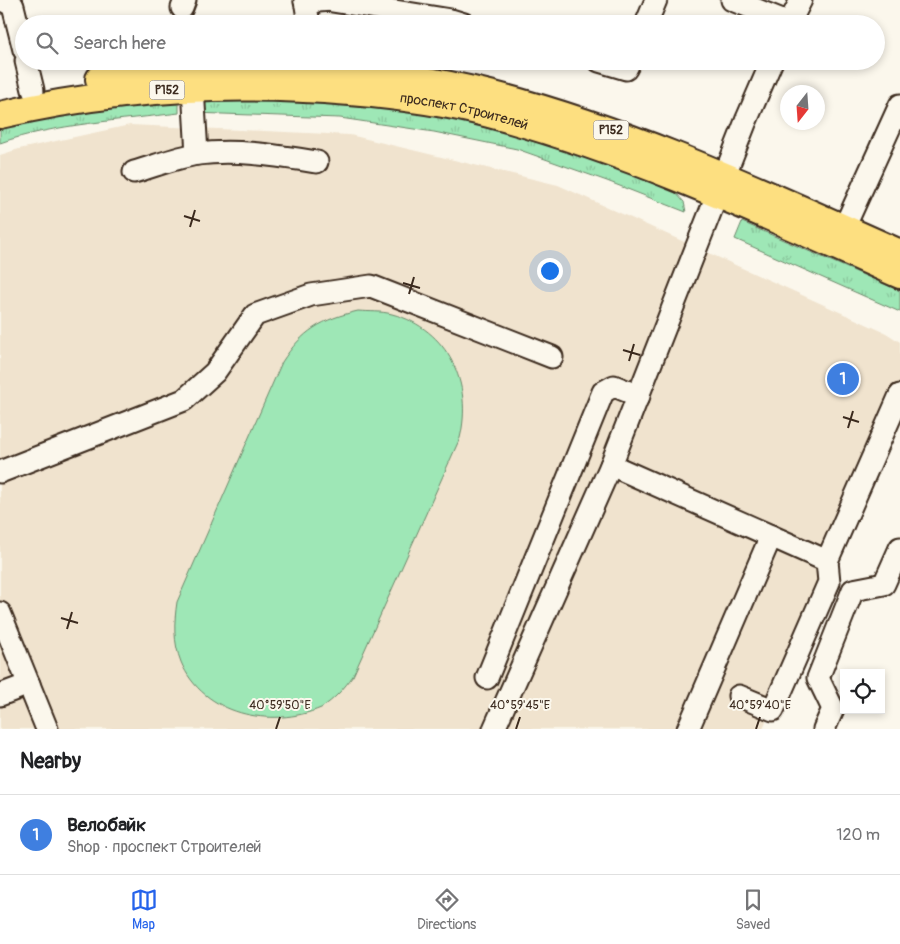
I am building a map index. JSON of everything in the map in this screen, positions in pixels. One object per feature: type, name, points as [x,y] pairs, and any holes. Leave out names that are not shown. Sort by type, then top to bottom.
[{"type":"main road","name":"проспект Строителей","points":[[0,97],[142,73],[182,70]]},
{"type":"main road","name":"проспект Строителей","points":[[353,70],[408,77],[494,95],[619,133],[900,275]]},
{"type":"main road","name":"проспект Строителей","points":[[0,115],[27,109],[141,92],[193,88],[308,89],[407,97],[488,114],[721,184],[844,228],[900,253]]},
{"type":"street","points":[[650,15],[656,0]]},
{"type":"street","points":[[732,0],[769,15]]},
{"type":"street","points":[[793,15],[801,0]]},
{"type":"street","points":[[307,15],[305,1],[332,1],[420,15]]},
{"type":"street","points":[[11,2],[15,17]]},
{"type":"street","points":[[28,70],[33,90]]},
{"type":"street","points":[[494,729],[611,465],[721,184],[768,70]]},
{"type":"street","points":[[193,88],[197,154]]},
{"type":"street","points":[[844,228],[900,105]]},
{"type":"street","points":[[134,172],[197,154],[262,154],[317,162]]},
{"type":"street","points":[[0,472],[184,400],[215,372],[255,315],[311,295],[371,286],[552,357]]},
{"type":"street","points":[[487,678],[603,392],[614,386],[639,396]]},
{"type":"street","points":[[739,696],[773,710],[829,582],[827,561],[900,395]]},
{"type":"street","points":[[611,465],[827,561]]},
{"type":"street","points":[[688,729],[771,536]]},
{"type":"street","points":[[824,729],[833,709],[818,678],[853,590],[884,584],[900,548]]},
{"type":"street","points":[[0,613],[47,729]]},
{"type":"street","points":[[0,695],[29,684]]},
{"type":"shaded area","points":[[130,125],[350,135],[558,185],[886,333],[900,342],[900,419],[763,729],[0,729],[0,155],[19,149]]},
{"type":"green space","points":[[192,97],[291,97],[429,113],[482,124],[613,166],[665,187],[676,193],[684,202],[686,212],[517,149],[434,132],[340,118],[193,113]]},
{"type":"green space","points":[[179,99],[179,113],[65,127],[42,131],[0,143],[0,126],[60,113]]},
{"type":"green space","points":[[742,222],[900,291],[900,312],[735,239]]},
{"type":"green space","points":[[358,311],[388,313],[412,321],[428,332],[442,346],[452,362],[459,379],[463,398],[460,438],[353,676],[346,685],[326,705],[302,714],[261,717],[240,713],[222,705],[205,694],[191,680],[181,662],[175,640],[177,602],[282,362],[305,334],[323,322]]},
{"type":"place","name":"Велобайк","points":[[843,379]]}]
